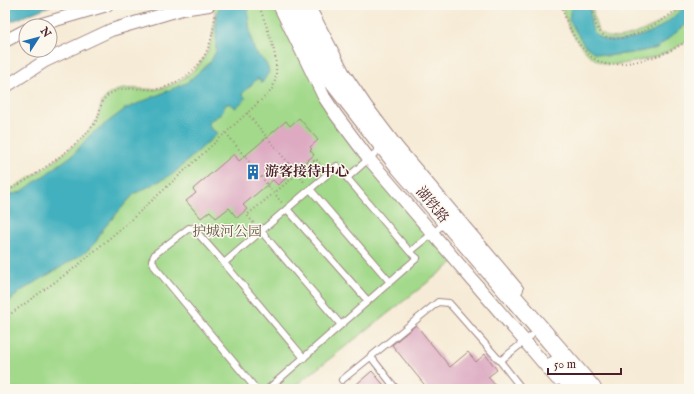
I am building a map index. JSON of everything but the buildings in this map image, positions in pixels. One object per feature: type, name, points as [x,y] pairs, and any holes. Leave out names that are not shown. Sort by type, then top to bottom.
[{"type":"main road","name":"湖铁路","points":[[287,5],[297,31],[331,93],[376,152],[439,227],[527,339],[575,389]]},
{"type":"main road","name":"湖铁路","points":[[295,5],[329,76],[376,152]]},
{"type":"main road","name":"湖铁路","points":[[439,227],[592,389]]},
{"type":"street","points":[[58,19],[107,5]]},
{"type":"street","points":[[279,5],[324,97],[376,152]]},
{"type":"street","points":[[308,5],[343,72],[397,147],[602,389]]},
{"type":"street","points":[[5,87],[45,61],[111,30],[182,9],[212,8]]},
{"type":"street","points":[[5,40],[18,34]]},
{"type":"street","points":[[527,339],[565,389]]},
{"type":"lane","points":[[347,178],[376,152]]},
{"type":"lane","points":[[224,263],[337,166],[416,258],[268,389]]},
{"type":"lane","points":[[310,189],[390,282]]},
{"type":"lane","points":[[286,209],[368,302]]},
{"type":"lane","points":[[410,252],[439,227]]},
{"type":"lane","points":[[256,389],[154,266],[152,260],[155,254],[190,228],[194,230],[224,263],[304,358]]},
{"type":"lane","points":[[261,231],[340,325]]},
{"type":"lane","points":[[342,380],[438,302],[443,301],[449,302],[522,389]]},
{"type":"lane","points":[[500,361],[527,339]]},
{"type":"lane","points":[[371,357],[396,389]]},
{"type":"path","points":[[5,318],[77,266],[133,218],[271,91],[275,80],[276,65],[259,5]]},
{"type":"path","points":[[562,5],[563,16],[569,29],[590,55],[603,64],[610,65],[650,60],[672,52],[689,39]]},
{"type":"path","points":[[592,5],[596,26],[599,31],[604,35],[614,37],[644,31],[665,19],[682,5]]},
{"type":"path","points":[[5,192],[46,166],[78,142],[96,120],[102,102],[108,96],[124,89],[158,89],[167,87],[191,74],[202,62],[209,49],[214,32],[212,8]]},
{"type":"path","points":[[247,113],[310,189]]},
{"type":"path","points":[[226,132],[286,209]]},
{"type":"path","points":[[261,231],[247,215],[316,159],[328,174]]},
{"type":"green space","name":"护城河公园","points":[[215,5],[279,5],[324,97],[455,261],[291,389],[5,389],[5,192],[55,161],[79,140],[98,118],[104,99],[113,92],[125,89],[163,88],[190,73],[198,65],[209,48],[212,38]]},
{"type":"green space","points":[[562,5],[592,5],[595,23],[600,32],[606,36],[614,38],[641,32],[657,24],[679,8],[689,5],[689,39],[674,49],[652,58],[621,64],[606,64],[588,54],[576,39],[567,22]]},
{"type":"water","points":[[5,5],[52,5],[18,18],[5,24]]},
{"type":"water","points":[[219,5],[248,5],[251,39],[254,49],[268,67],[269,72],[262,83],[258,78],[242,94],[246,98],[236,108],[231,104],[226,104],[221,114],[208,122],[211,129],[218,133],[173,174],[134,194],[103,229],[96,242],[86,252],[21,291],[5,305],[5,196],[21,192],[74,154],[89,136],[125,109],[186,83],[198,73],[211,61],[216,51],[216,22]]},
{"type":"water","points":[[571,5],[589,5],[592,29],[600,37],[607,40],[626,40],[653,31],[667,22],[686,5],[689,5],[689,22],[657,48],[633,53],[606,56],[595,53],[584,45],[569,20]]},
{"type":"place","name":"游客接待中心","points":[[253,172]]}]
